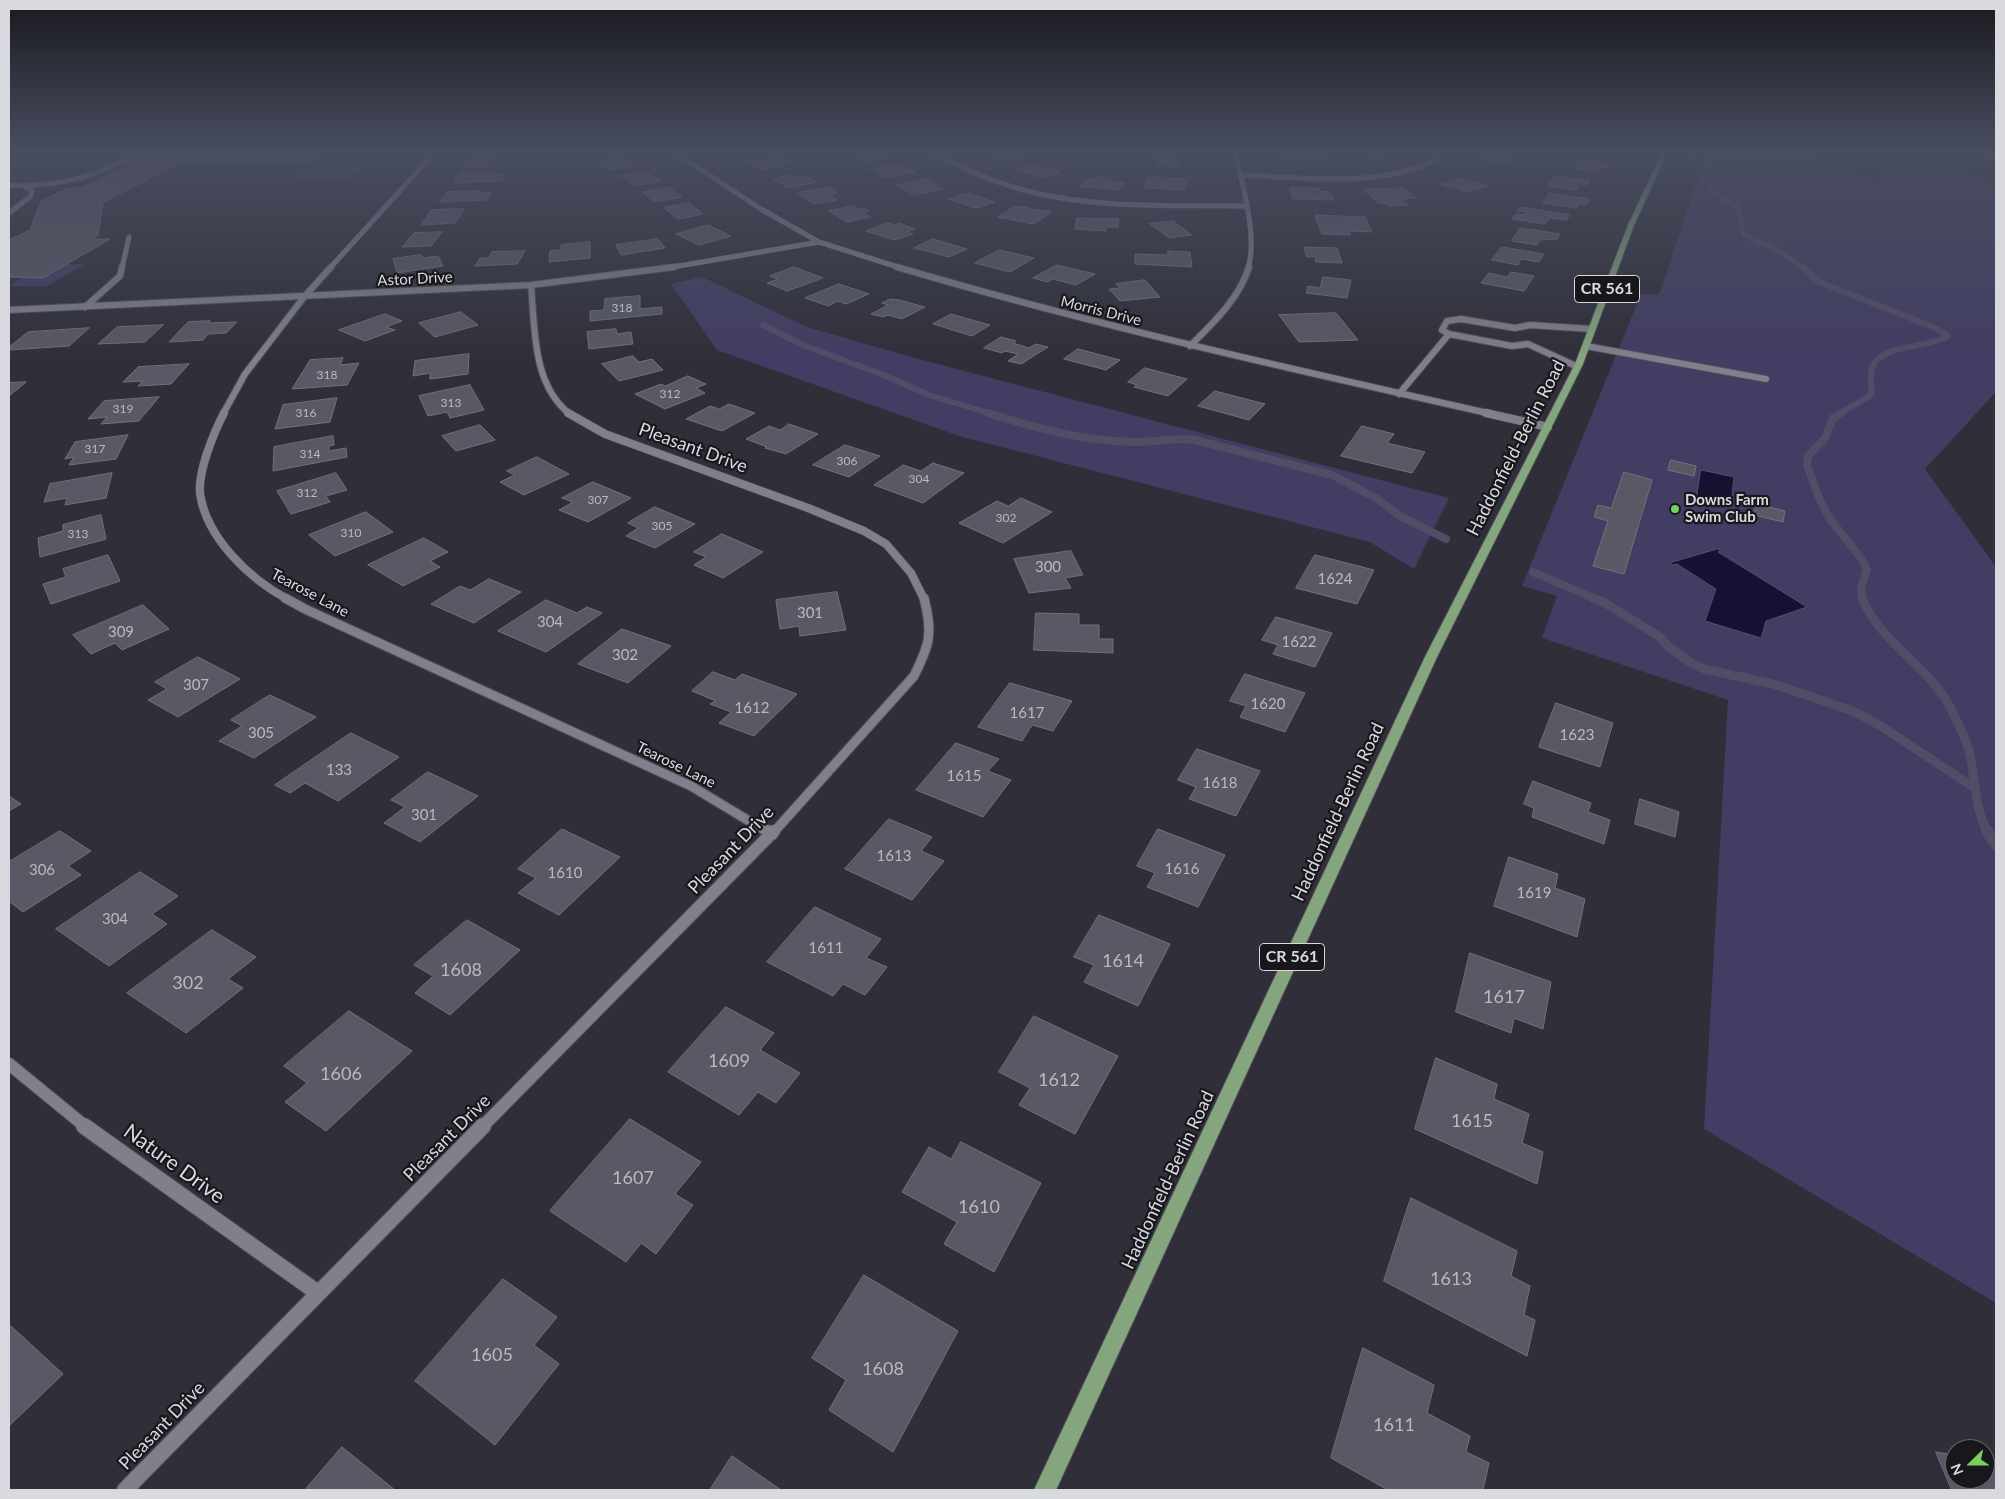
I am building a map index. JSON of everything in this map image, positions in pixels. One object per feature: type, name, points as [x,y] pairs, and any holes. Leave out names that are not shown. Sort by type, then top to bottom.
[{"type":"main road","name":"Haddonfield-Berlin Road","points":[[1045,1490],[1431,657],[1578,367],[1633,221]]},
{"type":"street","name":"Tearose Lane","points":[[373,221],[304,297],[245,374],[217,426],[204,466],[200,492],[204,512],[228,552],[265,587],[305,609],[691,786],[772,834]]},
{"type":"street","name":"Morris Drive","points":[[781,221],[819,242],[996,296],[1190,346],[1548,427]]},
{"type":"street","points":[[1190,346],[1222,314],[1246,276],[1252,256],[1248,221]]},
{"type":"street","points":[[85,307],[120,276],[129,237]]},
{"type":"street","name":"Astor Drive","points":[[12,310],[531,285],[666,268],[819,242]]},
{"type":"street","name":"Pleasant Drive","points":[[125,1490],[772,834],[914,676],[927,650],[930,621],[923,594],[911,573],[886,544],[864,531],[808,508],[605,434],[578,421],[557,403],[545,383],[537,340],[531,285]]},
{"type":"street","points":[[9,315],[12,310]]},
{"type":"street","points":[[1578,367],[1528,344],[1512,346],[1449,334],[1442,330],[1447,321],[1461,319],[1515,328],[1530,325],[1592,329]]},
{"type":"street","points":[[1512,346],[1515,328]]},
{"type":"street","points":[[1400,394],[1449,334]]},
{"type":"street","points":[[1586,346],[1766,379]]},
{"type":"street","name":"Nature Drive","points":[[9,1064],[77,1121],[318,1293]]},
{"type":"shaded area","points":[[1684,221],[1996,221],[1996,392],[1925,469],[1996,567],[1996,1303],[1704,1129],[1728,700],[1542,638],[1557,596],[1522,586],[1641,294],[1659,295]]},
{"type":"shaded area","points":[[67,264],[85,264],[47,286],[9,286],[22,277],[43,278]]},
{"type":"shaded area","points":[[702,277],[807,327],[911,357],[1449,498],[1414,569],[1370,542],[959,436],[717,350],[671,284]]},
{"type":"shaded area","points":[[1701,470],[1734,477],[1731,505],[1697,497]]},
{"type":"shaded area","points":[[1718,549],[1721,551],[1718,552],[1807,607],[1766,621],[1761,638],[1705,621],[1716,589],[1677,564],[1673,565],[1670,563]]},
{"type":"building","points":[[33,221],[100,221],[98,235],[92,239],[110,239],[43,278],[9,277],[9,240],[30,230]]},
{"type":"building","points":[[424,221],[456,221],[455,223],[421,225]]},
{"type":"building","points":[[1018,221],[1038,221],[1034,224]]},
{"type":"building","points":[[1076,221],[1119,221],[1118,227],[1107,227],[1106,231],[1075,229]]},
{"type":"building","points":[[1173,221],[1192,235],[1169,238],[1150,224]]},
{"type":"building","points":[[1317,221],[1367,221],[1372,232],[1349,231],[1351,235],[1322,234]]},
{"type":"building","points":[[1525,221],[1547,221],[1545,224]]},
{"type":"building","points":[[888,223],[894,225],[899,223],[915,229],[906,232],[913,234],[894,240],[866,231]]},
{"type":"building","points":[[708,225],[731,236],[699,245],[676,234]]},
{"type":"building","points":[[1520,228],[1560,234],[1557,239],[1540,240],[1537,245],[1512,241]]},
{"type":"building","points":[[442,232],[431,246],[402,247],[414,233]]},
{"type":"building","points":[[658,239],[665,248],[621,255],[616,245]]},
{"type":"building","points":[[933,239],[967,249],[949,257],[914,248]]},
{"type":"building","points":[[590,242],[590,258],[549,262],[550,251],[561,250],[561,245]]},
{"type":"building","points":[[1304,247],[1337,248],[1342,263],[1316,262],[1315,257],[1307,257]]},
{"type":"building","points":[[1502,247],[1544,254],[1539,262],[1521,259],[1518,265],[1492,260]]},
{"type":"building","points":[[999,250],[1034,258],[1010,272],[975,263]]},
{"type":"building","points":[[525,251],[517,264],[475,266],[480,258],[489,258],[492,252]]},
{"type":"building","points":[[1168,251],[1190,252],[1192,267],[1135,264],[1135,254],[1168,255]]},
{"type":"building","points":[[421,255],[423,258],[438,256],[443,266],[397,273],[393,259]]},
{"type":"building","points":[[1057,265],[1095,274],[1076,285],[1053,279],[1048,282],[1033,278]]},
{"type":"building","points":[[794,267],[823,278],[787,291],[767,283],[778,279],[770,276]]},
{"type":"building","points":[[1511,272],[1534,276],[1524,291],[1481,283],[1489,273],[1507,277]]},
{"type":"building","points":[[1323,277],[1351,280],[1347,298],[1306,293],[1308,286],[1320,288]]},
{"type":"building","points":[[1145,280],[1160,297],[1120,301],[1109,289],[1120,288],[1116,284]]},
{"type":"building","points":[[839,284],[869,294],[846,304],[838,301],[828,306],[805,298]]},
{"type":"building","points":[[640,296],[640,309],[662,307],[662,314],[590,321],[590,311],[604,310],[605,299]]},
{"type":"building","points":[[891,299],[925,307],[902,319],[888,315],[883,317],[871,314],[888,305],[882,303]]},
{"type":"building","points":[[461,312],[478,325],[435,337],[419,323]]},
{"type":"building","points":[[1336,313],[1358,340],[1299,342],[1279,315]]},
{"type":"building","points":[[385,314],[402,321],[386,327],[395,330],[365,341],[339,330]]},
{"type":"building","points":[[951,314],[990,325],[972,336],[933,324]]},
{"type":"building","points":[[210,321],[208,323],[237,322],[226,333],[208,334],[203,340],[169,342],[188,322]]},
{"type":"building","points":[[163,325],[145,342],[98,344],[117,327]]},
{"type":"building","points":[[89,328],[69,346],[9,350],[9,347],[28,332]]},
{"type":"building","points":[[616,329],[617,334],[631,332],[633,344],[589,349],[587,332]]},
{"type":"building","points":[[1001,337],[1016,341],[1013,343],[1029,348],[1036,344],[1048,347],[1021,364],[1008,361],[1018,354],[1005,351],[1002,353],[984,348]]},
{"type":"building","points":[[1078,349],[1120,360],[1106,370],[1064,359]]},
{"type":"building","points":[[469,354],[468,374],[430,379],[430,373],[413,376],[415,361]]},
{"type":"building","points":[[633,356],[639,362],[652,359],[663,370],[619,381],[602,364]]},
{"type":"building","points":[[343,358],[340,365],[359,363],[347,385],[292,389],[310,360]]},
{"type":"building","points":[[189,364],[171,384],[138,386],[143,381],[123,382],[138,367]]},
{"type":"building","points":[[1145,368],[1187,379],[1168,396],[1134,387],[1137,385],[1128,382]]},
{"type":"building","points":[[688,376],[706,384],[696,388],[705,393],[665,409],[635,394],[661,384],[665,386]]},
{"type":"building","points":[[26,382],[9,396],[9,383]]},
{"type":"building","points":[[470,385],[484,410],[450,418],[447,412],[428,416],[419,396]]},
{"type":"building","points":[[1215,391],[1265,404],[1249,420],[1198,406]]},
{"type":"building","points":[[159,397],[139,421],[101,424],[107,417],[88,419],[104,401]]},
{"type":"building","points":[[337,398],[330,422],[275,429],[283,405]]},
{"type":"building","points":[[729,404],[755,413],[722,431],[686,419],[710,406],[719,409]]},
{"type":"building","points":[[789,424],[818,434],[786,454],[765,448],[767,447],[746,439],[769,426],[780,430]]},
{"type":"building","points":[[480,425],[495,440],[456,451],[442,436]]},
{"type":"building","points":[[1362,426],[1394,434],[1387,443],[1425,452],[1412,473],[1341,456]]},
{"type":"building","points":[[128,435],[116,459],[69,465],[74,457],[65,459],[75,442]]},
{"type":"building","points":[[333,436],[334,445],[329,446],[329,451],[346,448],[347,457],[273,471],[274,447]]},
{"type":"building","points":[[845,445],[880,456],[849,477],[813,465]]},
{"type":"building","points":[[537,457],[569,474],[524,495],[500,482],[515,475],[507,471]]},
{"type":"building","points":[[1671,460],[1696,466],[1694,476],[1668,470]]},
{"type":"building","points":[[933,463],[964,473],[923,503],[874,485],[903,465],[921,471]]},
{"type":"building","points":[[1624,472],[1652,480],[1624,574],[1593,566],[1608,521],[1594,517],[1598,505],[1611,508]]},
{"type":"building","points":[[112,473],[106,498],[65,505],[67,498],[44,502],[50,484]]},
{"type":"building","points":[[336,473],[347,490],[326,496],[330,502],[291,514],[277,491]]},
{"type":"building","points":[[593,482],[631,498],[588,522],[559,510],[573,502],[562,498]]},
{"type":"building","points":[[1021,498],[1052,512],[1003,543],[959,523],[997,501],[1008,506]]},
{"type":"building","points":[[1757,504],[1785,511],[1783,522],[1754,515]]},
{"type":"building","points":[[655,507],[695,524],[655,548],[626,536],[638,528],[628,523]]},
{"type":"building","points":[[366,512],[393,532],[335,556],[309,535]]},
{"type":"building","points":[[101,515],[106,539],[40,557],[38,538],[63,531],[63,525]]},
{"type":"building","points":[[722,534],[763,552],[723,578],[694,565],[706,557],[694,552]]},
{"type":"building","points":[[424,538],[448,552],[430,561],[440,567],[403,586],[368,565]]},
{"type":"building","points":[[1071,551],[1083,575],[1065,578],[1071,588],[1029,593],[1014,559]]},
{"type":"building","points":[[108,555],[120,581],[51,604],[43,584],[66,577],[63,569]]},
{"type":"building","points":[[1315,555],[1374,570],[1357,604],[1296,588]]},
{"type":"building","points":[[489,579],[521,592],[474,623],[431,604],[460,586],[470,590]]},
{"type":"building","points":[[837,592],[846,630],[800,636],[799,626],[780,629],[776,600]]},
{"type":"building","points":[[546,600],[577,613],[587,607],[602,613],[546,652],[498,631]]},
{"type":"building","points":[[143,605],[169,629],[122,650],[115,643],[91,654],[73,635]]},
{"type":"building","points":[[1036,613],[1079,614],[1079,625],[1099,625],[1099,639],[1113,639],[1113,653],[1034,650]]},
{"type":"building","points":[[1276,617],[1332,633],[1315,667],[1273,654],[1278,645],[1262,640]]},
{"type":"building","points":[[622,629],[671,646],[628,683],[578,664]]},
{"type":"building","points":[[198,657],[240,679],[178,717],[148,700],[167,689],[155,682]]},
{"type":"building","points":[[713,672],[735,680],[742,674],[797,694],[754,736],[719,723],[731,712],[710,704],[716,701],[692,691]]},
{"type":"building","points":[[1245,674],[1305,693],[1285,732],[1240,717],[1246,706],[1230,701]]},
{"type":"building","points":[[1010,683],[1072,701],[1053,731],[1032,725],[1022,741],[978,727]]},
{"type":"building","points":[[270,695],[316,717],[254,758],[219,741],[242,726],[231,720]]},
{"type":"building","points":[[1556,703],[1613,723],[1600,767],[1539,747]]},
{"type":"building","points":[[351,733],[399,757],[338,801],[305,783],[290,793],[275,785]]},
{"type":"building","points":[[956,743],[999,759],[988,771],[1011,780],[983,817],[916,790]]},
{"type":"building","points":[[1197,749],[1260,771],[1236,816],[1189,799],[1196,787],[1178,780]]},
{"type":"building","points":[[428,772],[478,796],[420,842],[384,823],[405,807],[391,800]]},
{"type":"building","points":[[1533,781],[1591,803],[1588,812],[1610,820],[1604,844],[1532,817],[1534,808],[1524,804]]},
{"type":"building","points":[[9,796],[21,804],[9,811]]},
{"type":"building","points":[[1640,799],[1679,812],[1675,837],[1635,824]]},
{"type":"building","points":[[889,819],[932,837],[921,851],[944,861],[912,900],[845,869]]},
{"type":"building","points":[[562,829],[620,857],[559,915],[518,893],[536,878],[518,869]]},
{"type":"building","points":[[1158,829],[1225,855],[1198,907],[1147,887],[1155,873],[1137,866]]},
{"type":"building","points":[[60,831],[91,851],[68,866],[81,875],[23,912],[9,901],[9,862]]},
{"type":"building","points":[[1509,857],[1558,874],[1555,888],[1585,899],[1577,937],[1494,906]]},
{"type":"building","points":[[140,872],[178,896],[152,914],[167,924],[109,966],[56,929]]},
{"type":"building","points":[[815,907],[881,939],[866,958],[887,967],[865,995],[843,984],[833,996],[767,962]]},
{"type":"building","points":[[1099,915],[1170,944],[1138,1006],[1084,982],[1094,965],[1074,957]]},
{"type":"building","points":[[467,920],[520,950],[450,1015],[415,993],[433,976],[414,965]]},
{"type":"building","points":[[212,930],[256,957],[228,979],[243,988],[186,1033],[127,993]]},
{"type":"building","points":[[1470,953],[1551,982],[1543,1029],[1514,1018],[1511,1033],[1456,1012]]},
{"type":"building","points":[[726,1007],[774,1033],[760,1050],[800,1073],[776,1103],[758,1092],[739,1115],[668,1072]]},
{"type":"building","points":[[349,1011],[412,1051],[326,1131],[285,1102],[307,1083],[284,1066]]},
{"type":"building","points":[[1034,1016],[1118,1056],[1075,1134],[1019,1105],[1030,1088],[999,1072]]},
{"type":"building","points":[[1436,1058],[1497,1084],[1494,1099],[1529,1114],[1522,1143],[1543,1152],[1537,1184],[1415,1129]]},
{"type":"building","points":[[630,1119],[701,1162],[675,1194],[693,1205],[656,1254],[641,1243],[626,1262],[550,1211]]},
{"type":"building","points":[[961,1142],[1041,1183],[994,1272],[944,1244],[957,1222],[902,1192],[929,1147],[951,1159]]},
{"type":"building","points":[[1411,1198],[1517,1251],[1511,1276],[1530,1286],[1524,1315],[1535,1320],[1527,1356],[1384,1281]]},
{"type":"building","points":[[864,1275],[958,1331],[893,1452],[829,1410],[846,1380],[812,1358]]},
{"type":"building","points":[[503,1279],[557,1317],[534,1345],[559,1364],[495,1445],[415,1381]]},
{"type":"building","points":[[11,1326],[63,1374],[9,1426],[9,1328]]},
{"type":"building","points":[[1363,1348],[1434,1385],[1427,1413],[1470,1436],[1466,1452],[1489,1463],[1483,1490],[1388,1490],[1331,1458]]},
{"type":"building","points":[[342,1447],[395,1490],[305,1490]]},
{"type":"building","points":[[1936,1452],[1945,1453],[1945,1473]]},
{"type":"building","points":[[732,1456],[781,1490],[710,1490]]},
{"type":"building","points":[[1996,1460],[1996,1490],[1952,1490],[1995,1489]]},
{"type":"waterway","points":[[1741,221],[1744,235],[1777,250],[1804,268]]},
{"type":"waterway","points":[[1804,268],[1813,278],[1824,284],[1936,328],[1948,336],[1940,340],[1884,355],[1876,361],[1872,368],[1871,395],[1839,414]]},
{"type":"waterway","points":[[763,325],[805,346],[884,375],[929,395],[992,414]]},
{"type":"waterway","points":[[988,413],[1023,424],[1094,439],[1130,442],[1195,440],[1332,475],[1376,498],[1400,516],[1446,539]]},
{"type":"waterway","points":[[1841,413],[1833,418],[1825,438],[1808,456],[1807,465],[1819,498],[1830,519],[1860,557],[1867,569],[1861,588],[1863,599]]},
{"type":"waterway","points":[[1533,572],[1596,599]]},
{"type":"waterway","points":[[1593,598],[1605,603],[1660,637],[1670,648],[1691,663],[1704,669],[1773,684],[1853,711],[1881,726],[1973,787]]},
{"type":"waterway","points":[[1862,598],[1869,613],[1879,627],[1928,677],[1949,705],[1968,748],[1980,814],[1987,831]]},
{"type":"waterway","points":[[1987,831],[1996,844]]},
{"type":"place","name":"Downs Farm Swim Club","points":[[1675,509]]}]
